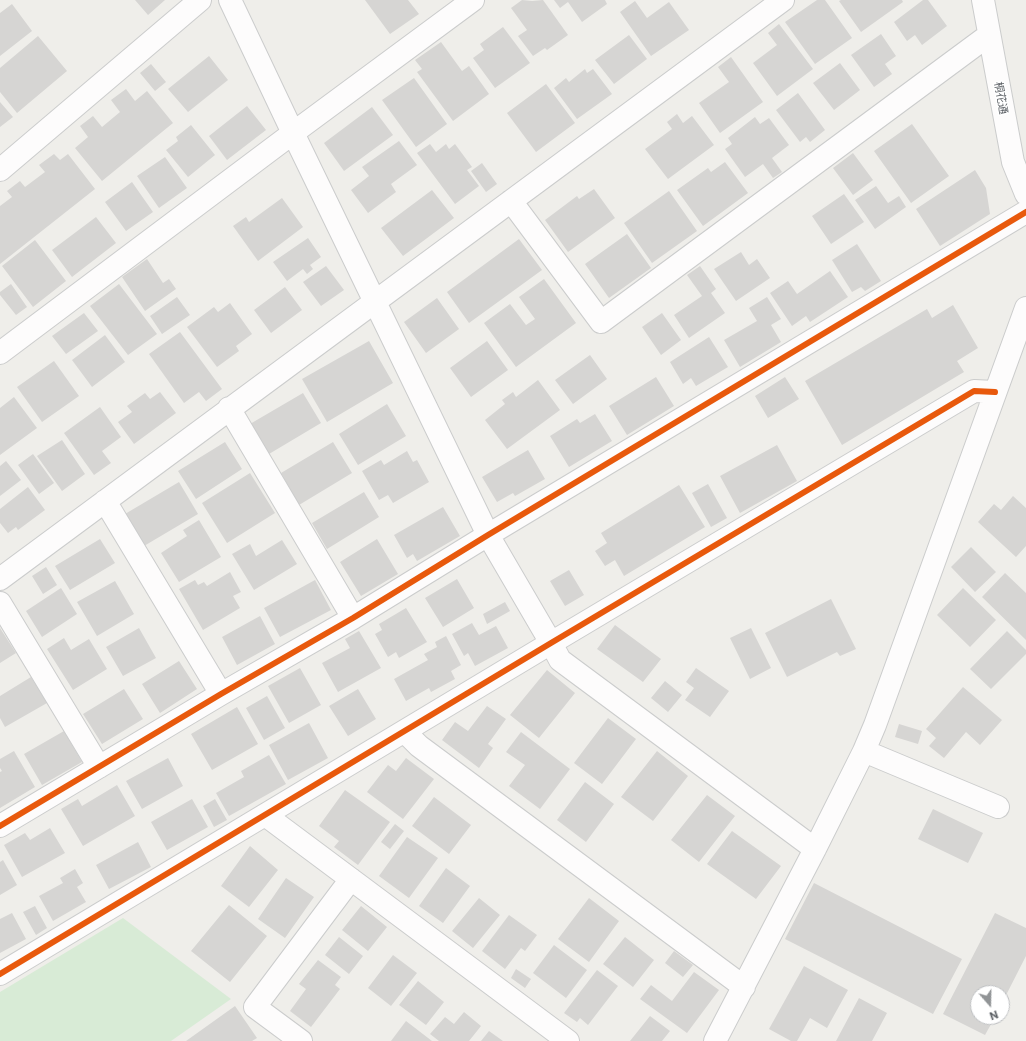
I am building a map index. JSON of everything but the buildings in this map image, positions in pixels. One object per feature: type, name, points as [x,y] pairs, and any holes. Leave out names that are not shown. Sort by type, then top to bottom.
[{"type":"street","points":[[0,170],[200,0]]},
{"type":"street","points":[[230,0],[488,535],[552,643],[560,660],[815,849]]},
{"type":"street","points":[[0,353],[473,0]]},
{"type":"street","points":[[0,579],[229,408],[784,0]]},
{"type":"street","name":"桐花通","points":[[983,0],[1013,162],[1025,189]]},
{"type":"street","points":[[511,201],[601,322],[989,35]]},
{"type":"street","points":[[0,826],[221,694],[353,618],[488,535],[1026,212]]},
{"type":"street","points":[[715,1041],[815,849],[864,751],[875,725],[1026,308]]},
{"type":"street","points":[[0,974],[974,392],[995,392]]},
{"type":"street","points":[[229,408],[353,618]]},
{"type":"street","points":[[105,501],[221,694]]},
{"type":"street","points":[[0,602],[99,767]]},
{"type":"street","points":[[405,732],[418,746],[744,987]]},
{"type":"street","points":[[864,751],[998,807]]},
{"type":"street","points":[[265,815],[568,1041]]},
{"type":"street","points":[[302,1041],[255,1007],[351,879]]},
{"type":"green space","points":[[123,918],[231,999],[171,1041],[0,1041],[0,992]]},
{"type":"cycle path","points":[[0,826],[221,694],[353,618],[488,535],[1026,212]]},
{"type":"cycle path","points":[[0,974],[974,391],[995,392]]}]
